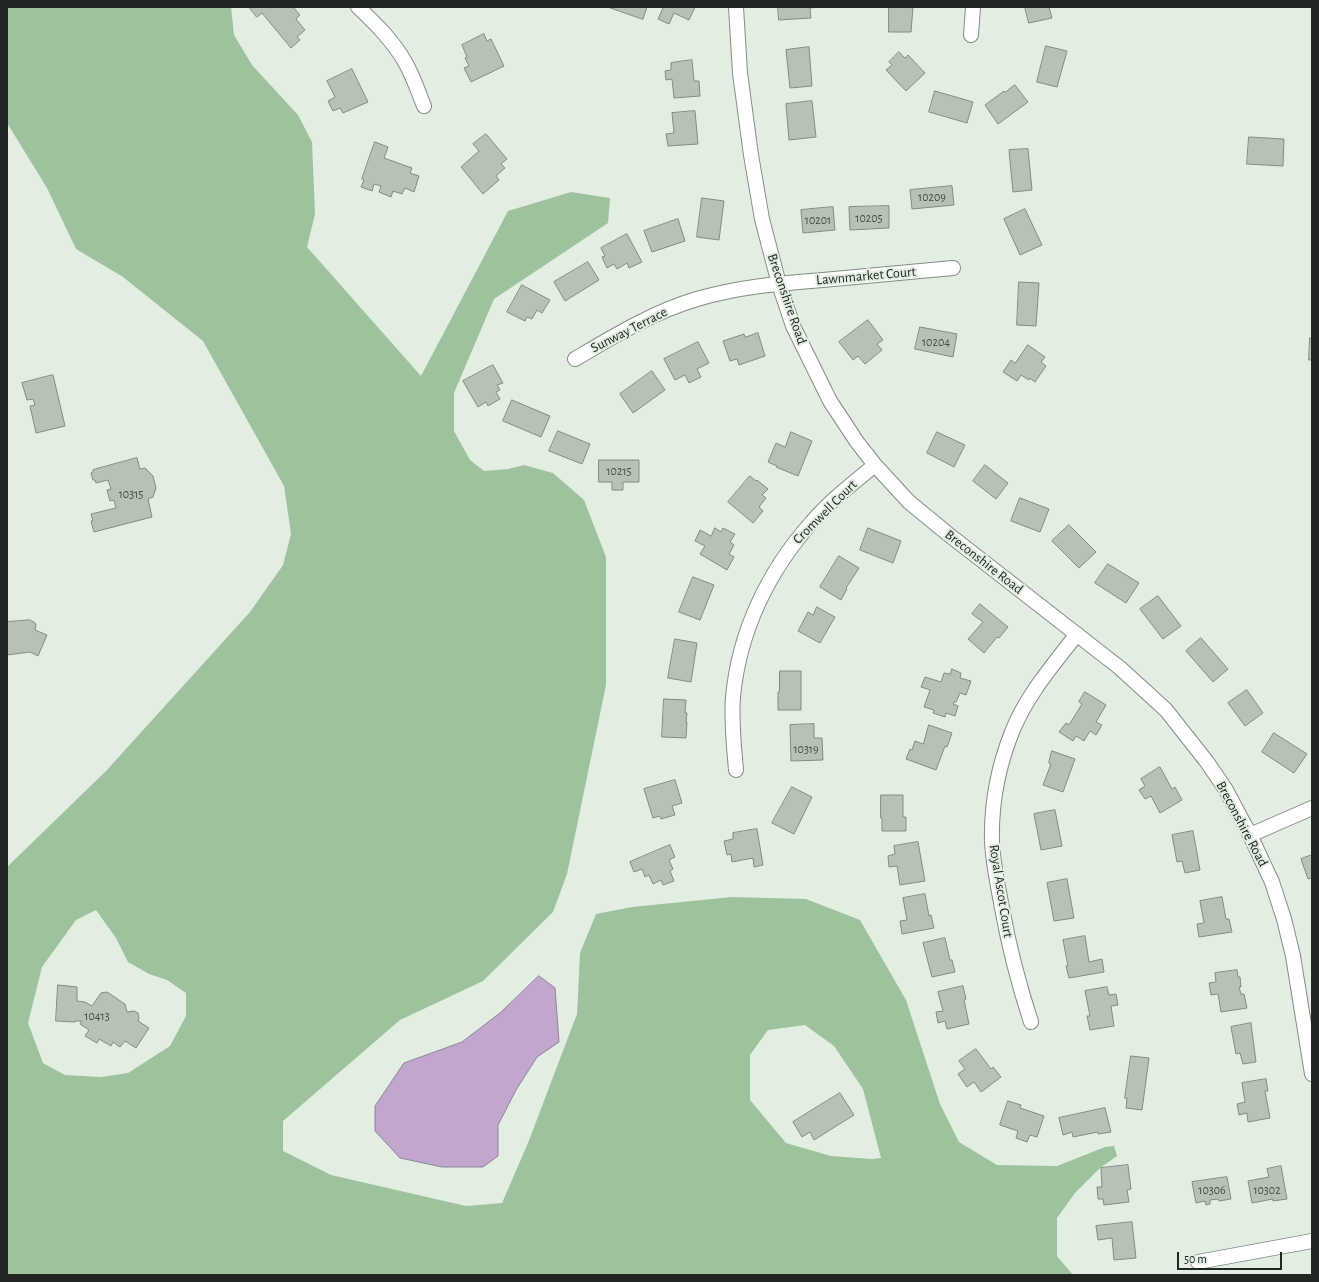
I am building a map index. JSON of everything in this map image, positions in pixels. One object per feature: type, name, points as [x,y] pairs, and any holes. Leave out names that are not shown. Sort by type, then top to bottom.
[{"type":"street","points":[[358,7],[375,23],[390,41],[414,80],[424,106]]},
{"type":"street","name":"Breconshire Road","points":[[736,7],[740,73],[751,155],[762,219],[779,284],[793,326],[830,401],[857,442],[875,465],[909,502],[1120,668],[1166,710],[1202,756],[1226,790],[1250,835],[1272,882],[1284,919],[1300,998],[1312,1074]]},
{"type":"street","points":[[971,35],[973,7]]},
{"type":"street","name":"Lawnmarket Court","points":[[779,284],[953,268]]},
{"type":"street","name":"Sunway Terrace","points":[[575,359],[618,333],[655,314],[697,299],[738,289],[779,284]]},
{"type":"street","name":"Cromwell Court","points":[[736,770],[733,735],[734,697],[739,661],[758,603],[772,576],[789,549],[812,521],[838,496],[875,465]]},
{"type":"street","name":"Royal Ascot Court","points":[[1031,1022],[1018,982],[1007,936],[995,871],[992,843],[992,817],[996,787],[1002,761],[1012,732],[1025,706],[1042,680],[1077,634]]},
{"type":"street","points":[[1250,835],[1312,808]]},
{"type":"street","points":[[1198,1262],[1312,1242]]},
{"type":"green space","points":[[7,7],[231,7],[234,35],[252,65],[298,115],[312,142],[315,214],[307,247],[421,376],[508,211],[571,192],[610,198],[608,223],[494,299],[454,393],[454,431],[470,460],[484,471],[508,469],[524,465],[553,473],[584,500],[606,557],[606,685],[567,874],[553,912],[483,981],[400,1020],[283,1121],[283,1151],[331,1175],[466,1206],[502,1203],[528,1143],[577,1014],[580,953],[596,914],[632,907],[732,897],[806,899],[860,920],[906,1000],[940,1104],[959,1142],[997,1165],[1057,1166],[1105,1147],[1114,1146],[1117,1156],[1100,1168],[1075,1193],[1057,1218],[1057,1256],[1073,1275],[7,1275],[7,867],[106,771],[250,612],[283,565],[291,534],[284,486],[203,341],[123,277],[76,249],[47,188],[7,123]],"holes":[[[96,910],[116,938],[128,962],[149,974],[167,980],[186,993],[186,1016],[170,1046],[128,1073],[101,1077],[65,1075],[43,1063],[28,1023],[42,967],[76,920]],[[805,1025],[834,1046],[863,1089],[881,1158],[871,1159],[831,1156],[786,1143],[750,1100],[750,1055],[768,1030]]]},
{"type":"shaded area","points":[[539,976],[555,988],[559,1042],[537,1057],[516,1090],[498,1125],[498,1156],[483,1167],[442,1167],[400,1158],[375,1131],[375,1106],[404,1063],[462,1042],[500,1013]]},
{"type":"building","points":[[249,7],[293,7],[300,15],[296,19],[305,30],[297,37],[300,40],[291,48],[262,13],[257,17]]},
{"type":"building","points":[[608,7],[647,7],[643,19]]},
{"type":"building","points":[[660,7],[695,7],[689,20],[674,13],[669,24],[658,19],[663,8]]},
{"type":"building","points":[[778,7],[819,7],[810,8],[811,18],[779,20]]},
{"type":"building","points":[[889,7],[913,7],[911,32],[889,32]]},
{"type":"building","points":[[1025,7],[1049,7],[1052,18],[1029,23]]},
{"type":"building","points":[[484,34],[487,41],[491,39],[504,66],[471,82],[464,68],[469,66],[465,58],[467,57],[462,45]]},
{"type":"building","points":[[1046,46],[1067,51],[1057,87],[1037,82]]},
{"type":"building","points":[[809,47],[812,86],[790,88],[786,50]]},
{"type":"building","points":[[899,52],[905,58],[908,55],[925,73],[906,91],[886,70],[892,65],[889,62]]},
{"type":"building","points":[[692,60],[694,81],[699,81],[700,96],[674,98],[672,79],[666,80],[665,71],[671,70],[671,63]]},
{"type":"building","points":[[352,69],[368,102],[343,113],[340,108],[333,111],[328,101],[335,97],[327,81]]},
{"type":"building","points":[[1015,85],[1028,102],[998,124],[985,105]]},
{"type":"building","points":[[935,91],[973,102],[967,123],[929,112]]},
{"type":"building","points":[[812,101],[816,137],[789,140],[786,104]]},
{"type":"building","points":[[695,111],[698,144],[668,146],[666,134],[674,133],[672,113]]},
{"type":"building","points":[[486,134],[507,159],[501,164],[505,168],[496,176],[499,180],[483,194],[461,167],[479,151],[473,144]]},
{"type":"building","points":[[1249,137],[1284,139],[1283,166],[1247,164]]},
{"type":"building","points":[[375,142],[388,147],[384,158],[412,168],[410,173],[419,176],[414,192],[405,188],[402,194],[393,191],[391,197],[379,192],[381,186],[374,184],[372,191],[361,187],[364,180],[362,179]]},
{"type":"building","points":[[1028,149],[1032,190],[1013,192],[1009,150]]},
{"type":"building","points":[[952,186],[954,205],[912,209],[910,190]]},
{"type":"building","points":[[702,198],[724,201],[719,240],[697,237]]},
{"type":"building","points":[[889,206],[889,228],[850,230],[849,207]]},
{"type":"building","points":[[833,207],[835,230],[803,233],[801,210]]},
{"type":"building","points":[[1025,209],[1042,245],[1020,255],[1004,219]]},
{"type":"building","points":[[678,219],[685,241],[652,252],[644,231]]},
{"type":"building","points":[[627,234],[642,262],[629,268],[627,263],[617,269],[614,264],[607,268],[602,257],[605,256],[601,248]]},
{"type":"building","points":[[588,262],[599,280],[565,301],[554,282]]},
{"type":"building","points":[[1019,282],[1039,283],[1036,326],[1017,325]]},
{"type":"building","points":[[522,285],[550,300],[542,313],[537,310],[532,319],[527,317],[525,321],[507,312]]},
{"type":"building","points":[[868,320],[883,340],[877,344],[882,350],[865,364],[858,356],[853,360],[839,342]]},
{"type":"building","points":[[920,327],[957,334],[953,357],[915,349]]},
{"type":"building","points":[[758,333],[765,356],[739,365],[737,359],[730,361],[723,341],[744,334],[745,337]]},
{"type":"building","points":[[1310,338],[1312,339],[1312,360],[1309,360]]},
{"type":"building","points":[[698,342],[709,363],[697,369],[701,377],[689,383],[685,375],[675,380],[664,359]]},
{"type":"building","points":[[1028,345],[1045,357],[1041,362],[1046,366],[1035,382],[1030,378],[1029,380],[1021,375],[1017,381],[1003,372],[1011,360],[1015,363]]},
{"type":"building","points":[[493,365],[503,383],[497,385],[500,390],[496,392],[500,399],[488,406],[486,402],[478,407],[463,381]]},
{"type":"building","points":[[652,371],[665,390],[633,413],[620,394]]},
{"type":"building","points":[[53,375],[65,426],[36,433],[30,406],[35,405],[33,399],[27,400],[22,383]]},
{"type":"building","points":[[512,400],[550,416],[541,437],[503,421]]},
{"type":"building","points":[[558,431],[590,444],[582,464],[549,451]]},
{"type":"building","points":[[791,432],[812,441],[798,476],[768,462],[776,443],[785,447]]},
{"type":"building","points":[[937,432],[965,445],[954,467],[927,453]]},
{"type":"building","points":[[137,458],[140,469],[145,468],[153,476],[156,488],[153,497],[148,499],[152,517],[94,532],[91,514],[116,508],[114,500],[110,501],[107,490],[111,489],[108,480],[96,483],[95,480],[93,480],[91,473],[93,470]]},
{"type":"building","points":[[599,460],[639,460],[639,482],[623,482],[623,490],[612,490],[612,482],[599,482]]},
{"type":"building","points":[[985,465],[1008,483],[996,499],[973,481]]},
{"type":"building","points":[[750,476],[768,489],[762,495],[766,498],[759,507],[763,511],[753,523],[728,502]]},
{"type":"building","points":[[1020,498],[1049,509],[1040,532],[1011,521]]},
{"type":"building","points":[[1069,525],[1096,552],[1079,568],[1052,541]]},
{"type":"building","points":[[715,528],[721,532],[723,528],[735,534],[730,542],[734,545],[729,554],[734,557],[727,570],[700,554],[705,546],[695,541],[700,530],[711,536]]},
{"type":"building","points":[[868,528],[901,541],[893,563],[860,550]]},
{"type":"building","points":[[839,556],[859,568],[846,588],[847,589],[841,600],[820,587]]},
{"type":"building","points":[[1108,564],[1139,583],[1126,603],[1095,583]]},
{"type":"building","points":[[693,577],[714,585],[700,620],[679,612]]},
{"type":"building","points":[[1158,596],[1181,626],[1163,639],[1140,609]]},
{"type":"building","points":[[980,604],[1008,627],[999,638],[997,637],[984,653],[968,639],[983,622],[972,614]]},
{"type":"building","points":[[817,607],[835,617],[820,643],[798,631],[808,612],[813,615]]},
{"type":"building","points":[[30,620],[36,625],[35,630],[47,635],[38,656],[30,652],[7,655],[7,622]]},
{"type":"building","points":[[1201,638],[1228,669],[1213,682],[1186,651]]},
{"type":"building","points":[[675,639],[697,643],[691,682],[668,678]]},
{"type":"building","points":[[952,669],[961,673],[960,678],[971,681],[966,695],[960,693],[956,702],[953,704],[958,706],[955,716],[946,713],[945,717],[933,713],[934,710],[924,707],[930,690],[921,687],[925,677],[941,682],[944,673],[950,674]]},
{"type":"building","points":[[780,671],[801,671],[801,710],[778,710]]},
{"type":"building","points":[[1247,690],[1263,713],[1245,726],[1228,703]]},
{"type":"building","points":[[1085,692],[1106,705],[1096,722],[1102,725],[1096,735],[1090,731],[1084,741],[1076,736],[1073,741],[1059,732],[1066,723],[1069,725],[1082,704],[1079,702]]},
{"type":"building","points":[[664,699],[686,700],[686,738],[662,737]]},
{"type":"building","points":[[814,724],[814,738],[822,738],[823,760],[791,761],[790,725]]},
{"type":"building","points":[[929,725],[952,733],[947,747],[945,746],[936,770],[906,759],[910,749],[912,750],[915,741],[923,744]]},
{"type":"building","points":[[1274,733],[1307,754],[1294,773],[1262,752]]},
{"type":"building","points":[[1052,751],[1075,759],[1063,792],[1043,785],[1051,764],[1049,763]]},
{"type":"building","points":[[1160,767],[1172,789],[1175,787],[1182,800],[1160,813],[1151,796],[1145,799],[1139,790],[1145,786],[1141,779]]},
{"type":"building","points":[[675,780],[682,803],[672,806],[675,815],[661,819],[660,816],[653,818],[644,789]]},
{"type":"building","points":[[792,787],[812,797],[794,834],[772,823]]},
{"type":"building","points":[[881,795],[903,795],[903,817],[906,817],[906,831],[882,831]]},
{"type":"building","points":[[1055,810],[1062,846],[1041,850],[1034,814]]},
{"type":"building","points":[[757,829],[763,865],[754,867],[753,858],[732,862],[731,854],[727,855],[724,841],[733,839],[733,833]]},
{"type":"building","points":[[1193,831],[1200,870],[1185,873],[1182,861],[1177,862],[1172,835]]},
{"type":"building","points":[[918,842],[925,881],[900,885],[897,866],[889,867],[888,856],[895,854],[894,846]]},
{"type":"building","points":[[670,845],[675,857],[669,860],[673,869],[670,871],[674,881],[663,885],[661,880],[653,884],[649,875],[645,877],[642,869],[634,872],[630,862]]},
{"type":"building","points":[[1312,855],[1312,878],[1308,879],[1301,859]]},
{"type":"building","points":[[1067,879],[1074,918],[1054,921],[1047,883]]},
{"type":"building","points":[[925,894],[929,916],[931,915],[934,928],[902,934],[900,921],[907,920],[903,898]]},
{"type":"building","points":[[1222,897],[1226,919],[1229,919],[1232,932],[1199,937],[1197,924],[1204,923],[1200,901]]},
{"type":"building","points":[[1085,936],[1089,962],[1102,959],[1104,972],[1069,978],[1063,940]]},
{"type":"building","points":[[945,938],[950,960],[952,960],[955,972],[932,977],[923,943]]},
{"type":"building","points":[[1237,970],[1238,977],[1240,977],[1241,987],[1239,987],[1241,994],[1244,994],[1247,1008],[1221,1012],[1218,994],[1211,995],[1209,983],[1216,982],[1215,973]]},
{"type":"building","points":[[58,985],[77,987],[77,1001],[85,1002],[92,1006],[101,993],[107,992],[125,1004],[127,1012],[134,1011],[138,1013],[138,1021],[149,1028],[136,1048],[125,1041],[120,1047],[113,1042],[111,1046],[99,1039],[97,1043],[85,1036],[89,1030],[80,1024],[82,1021],[56,1021]]},
{"type":"building","points":[[963,986],[969,1024],[947,1029],[945,1021],[938,1023],[936,1012],[943,1011],[938,992]]},
{"type":"building","points":[[1107,987],[1109,995],[1116,994],[1118,1005],[1111,1006],[1114,1026],[1090,1030],[1087,1016],[1090,1016],[1085,991]]},
{"type":"building","points":[[1251,1023],[1256,1062],[1243,1064],[1240,1053],[1236,1054],[1231,1027]]},
{"type":"building","points":[[976,1049],[991,1069],[993,1067],[1001,1077],[981,1092],[974,1082],[967,1087],[958,1074],[965,1069],[959,1061]]},
{"type":"building","points":[[1131,1056],[1149,1058],[1142,1110],[1126,1108],[1127,1098],[1125,1098]]},
{"type":"building","points":[[1266,1079],[1268,1091],[1265,1091],[1270,1118],[1248,1122],[1247,1113],[1239,1115],[1237,1104],[1245,1102],[1242,1083]]},
{"type":"building","points":[[840,1093],[854,1115],[814,1140],[810,1132],[802,1137],[793,1122]]},
{"type":"building","points":[[1008,1101],[1021,1105],[1020,1108],[1044,1116],[1037,1137],[1030,1135],[1027,1142],[1016,1138],[1018,1131],[1000,1125]]},
{"type":"building","points":[[1105,1108],[1111,1132],[1098,1134],[1098,1132],[1073,1137],[1072,1132],[1063,1135],[1059,1118]]},
{"type":"building","points":[[1128,1165],[1131,1189],[1127,1190],[1129,1202],[1104,1205],[1103,1199],[1098,1199],[1097,1187],[1102,1187],[1101,1168]]},
{"type":"building","points":[[1281,1166],[1287,1199],[1273,1201],[1273,1199],[1252,1203],[1248,1181],[1269,1177],[1267,1169]]},
{"type":"building","points":[[1227,1177],[1231,1199],[1219,1201],[1218,1199],[1210,1200],[1210,1204],[1206,1205],[1205,1201],[1196,1203],[1192,1182]]},
{"type":"building","points":[[1132,1222],[1136,1258],[1114,1260],[1112,1238],[1098,1240],[1096,1226]]}]
